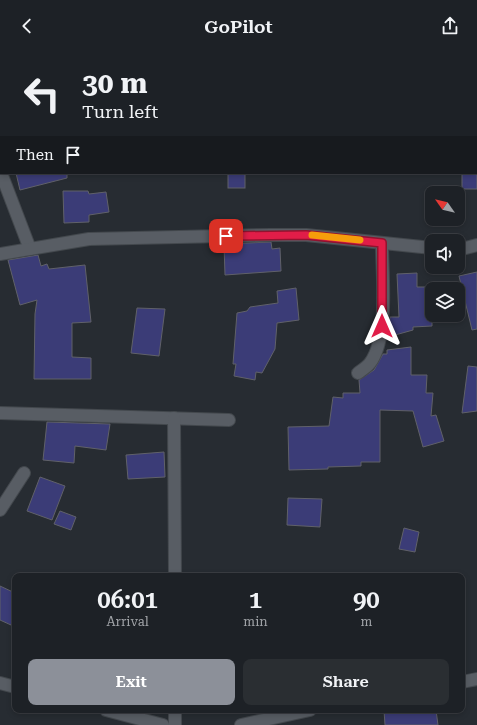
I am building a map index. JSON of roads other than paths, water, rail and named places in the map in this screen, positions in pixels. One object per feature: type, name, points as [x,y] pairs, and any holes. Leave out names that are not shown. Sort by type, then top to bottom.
[{"type":"street","points":[[2,174],[30,249]]},
{"type":"street","points":[[0,254],[89,239],[271,235],[306,235],[425,247]]},
{"type":"street","points":[[358,373],[370,364],[378,348],[382,326],[382,243]]},
{"type":"street","points":[[465,248],[477,245]]},
{"type":"street","points":[[0,413],[229,420]]},
{"type":"street","points":[[174,418],[175,573]]},
{"type":"street","points":[[0,510],[24,473]]},
{"type":"street","points":[[465,681],[477,679]]},
{"type":"street","points":[[0,683],[12,686]]},
{"type":"street","points":[[117,713],[163,725]]},
{"type":"street","points":[[175,713],[175,725]]},
{"type":"street","points":[[240,725],[296,713]]}]
